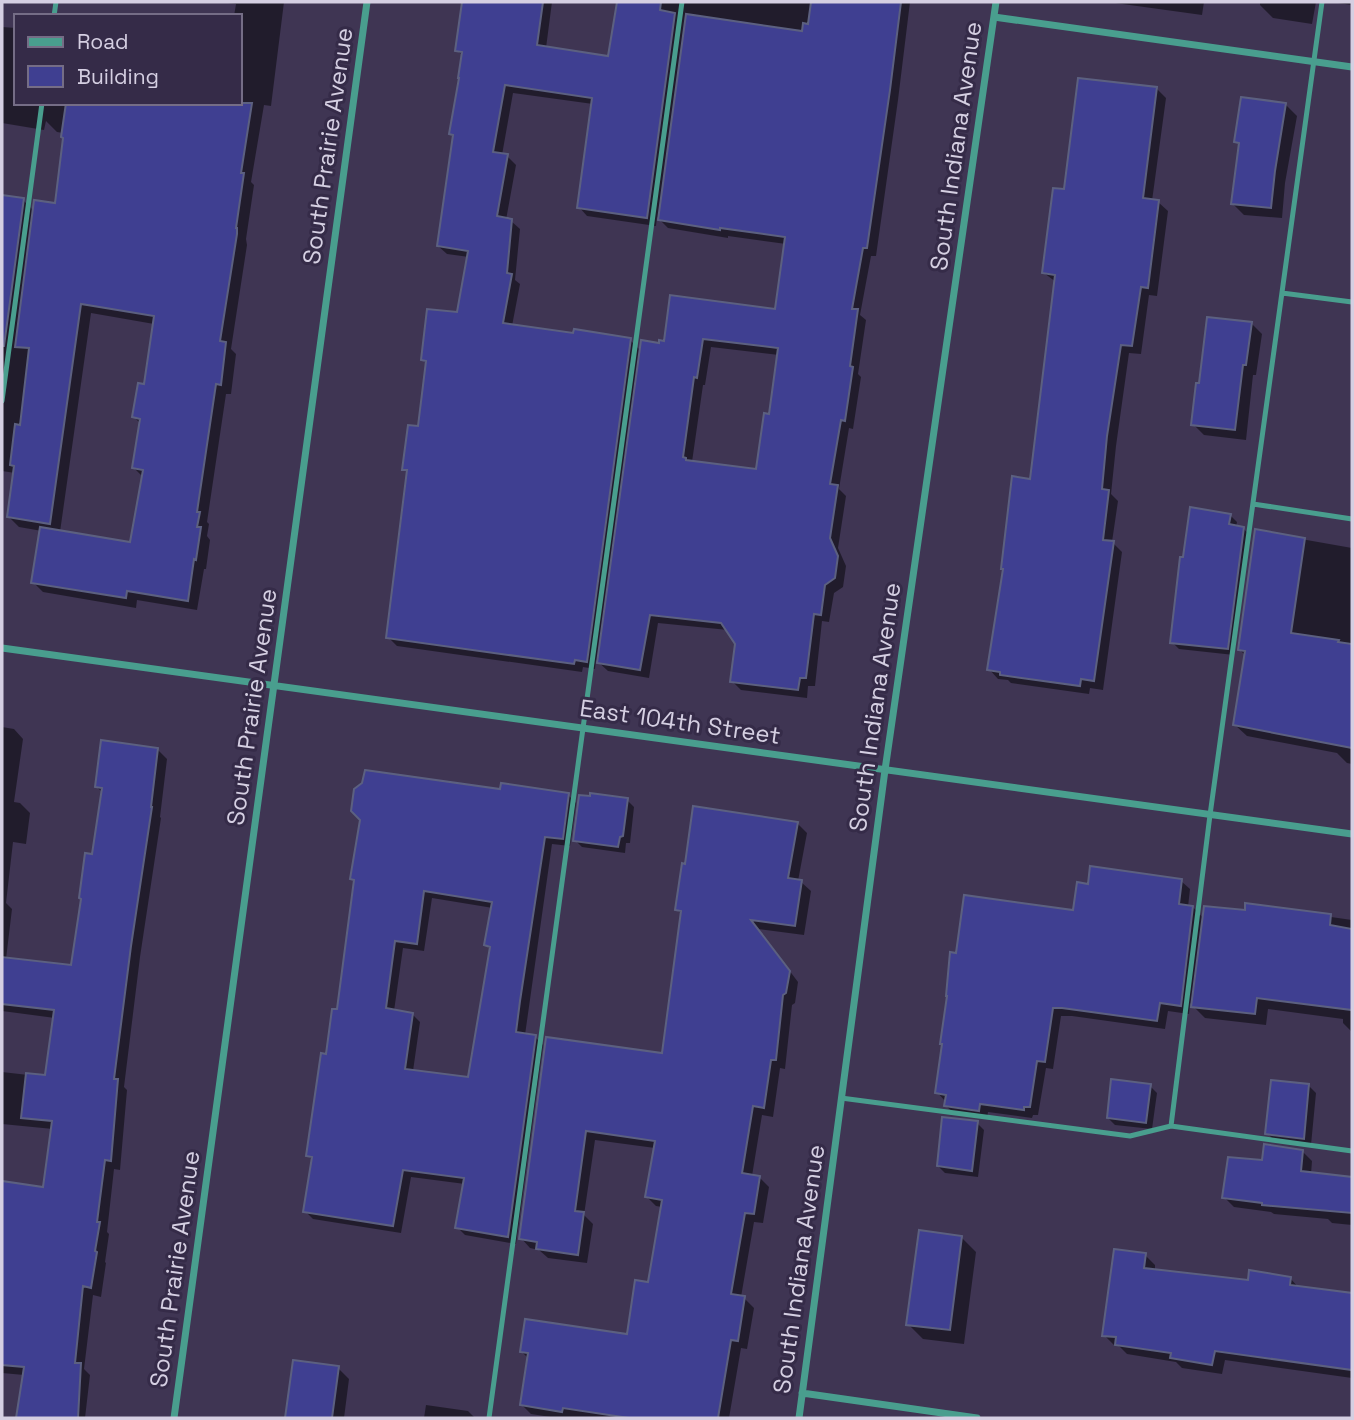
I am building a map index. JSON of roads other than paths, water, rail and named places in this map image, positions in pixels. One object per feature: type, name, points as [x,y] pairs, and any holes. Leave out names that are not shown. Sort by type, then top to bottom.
[{"type":"street","name":"South Prairie Avenue","points":[[174,1418],[367,2]]},
{"type":"street","name":"South Indiana Avenue","points":[[799,1418],[885,770],[996,2]]},
{"type":"street","points":[[994,17],[1352,67]]},
{"type":"street","name":"East 104th Street","points":[[2,648],[1352,834]]},
{"type":"street","points":[[802,1394],[977,1418]]},
{"type":"lane","points":[[489,1418],[682,2]]},
{"type":"lane","points":[[1171,1126],[1210,815],[1322,2]]},
{"type":"lane","points":[[2,401],[42,105]]},
{"type":"lane","points":[[1282,293],[1352,302]]},
{"type":"lane","points":[[1253,504],[1352,519]]},
{"type":"lane","points":[[841,1098],[1130,1136],[1171,1126],[1352,1151]]}]
